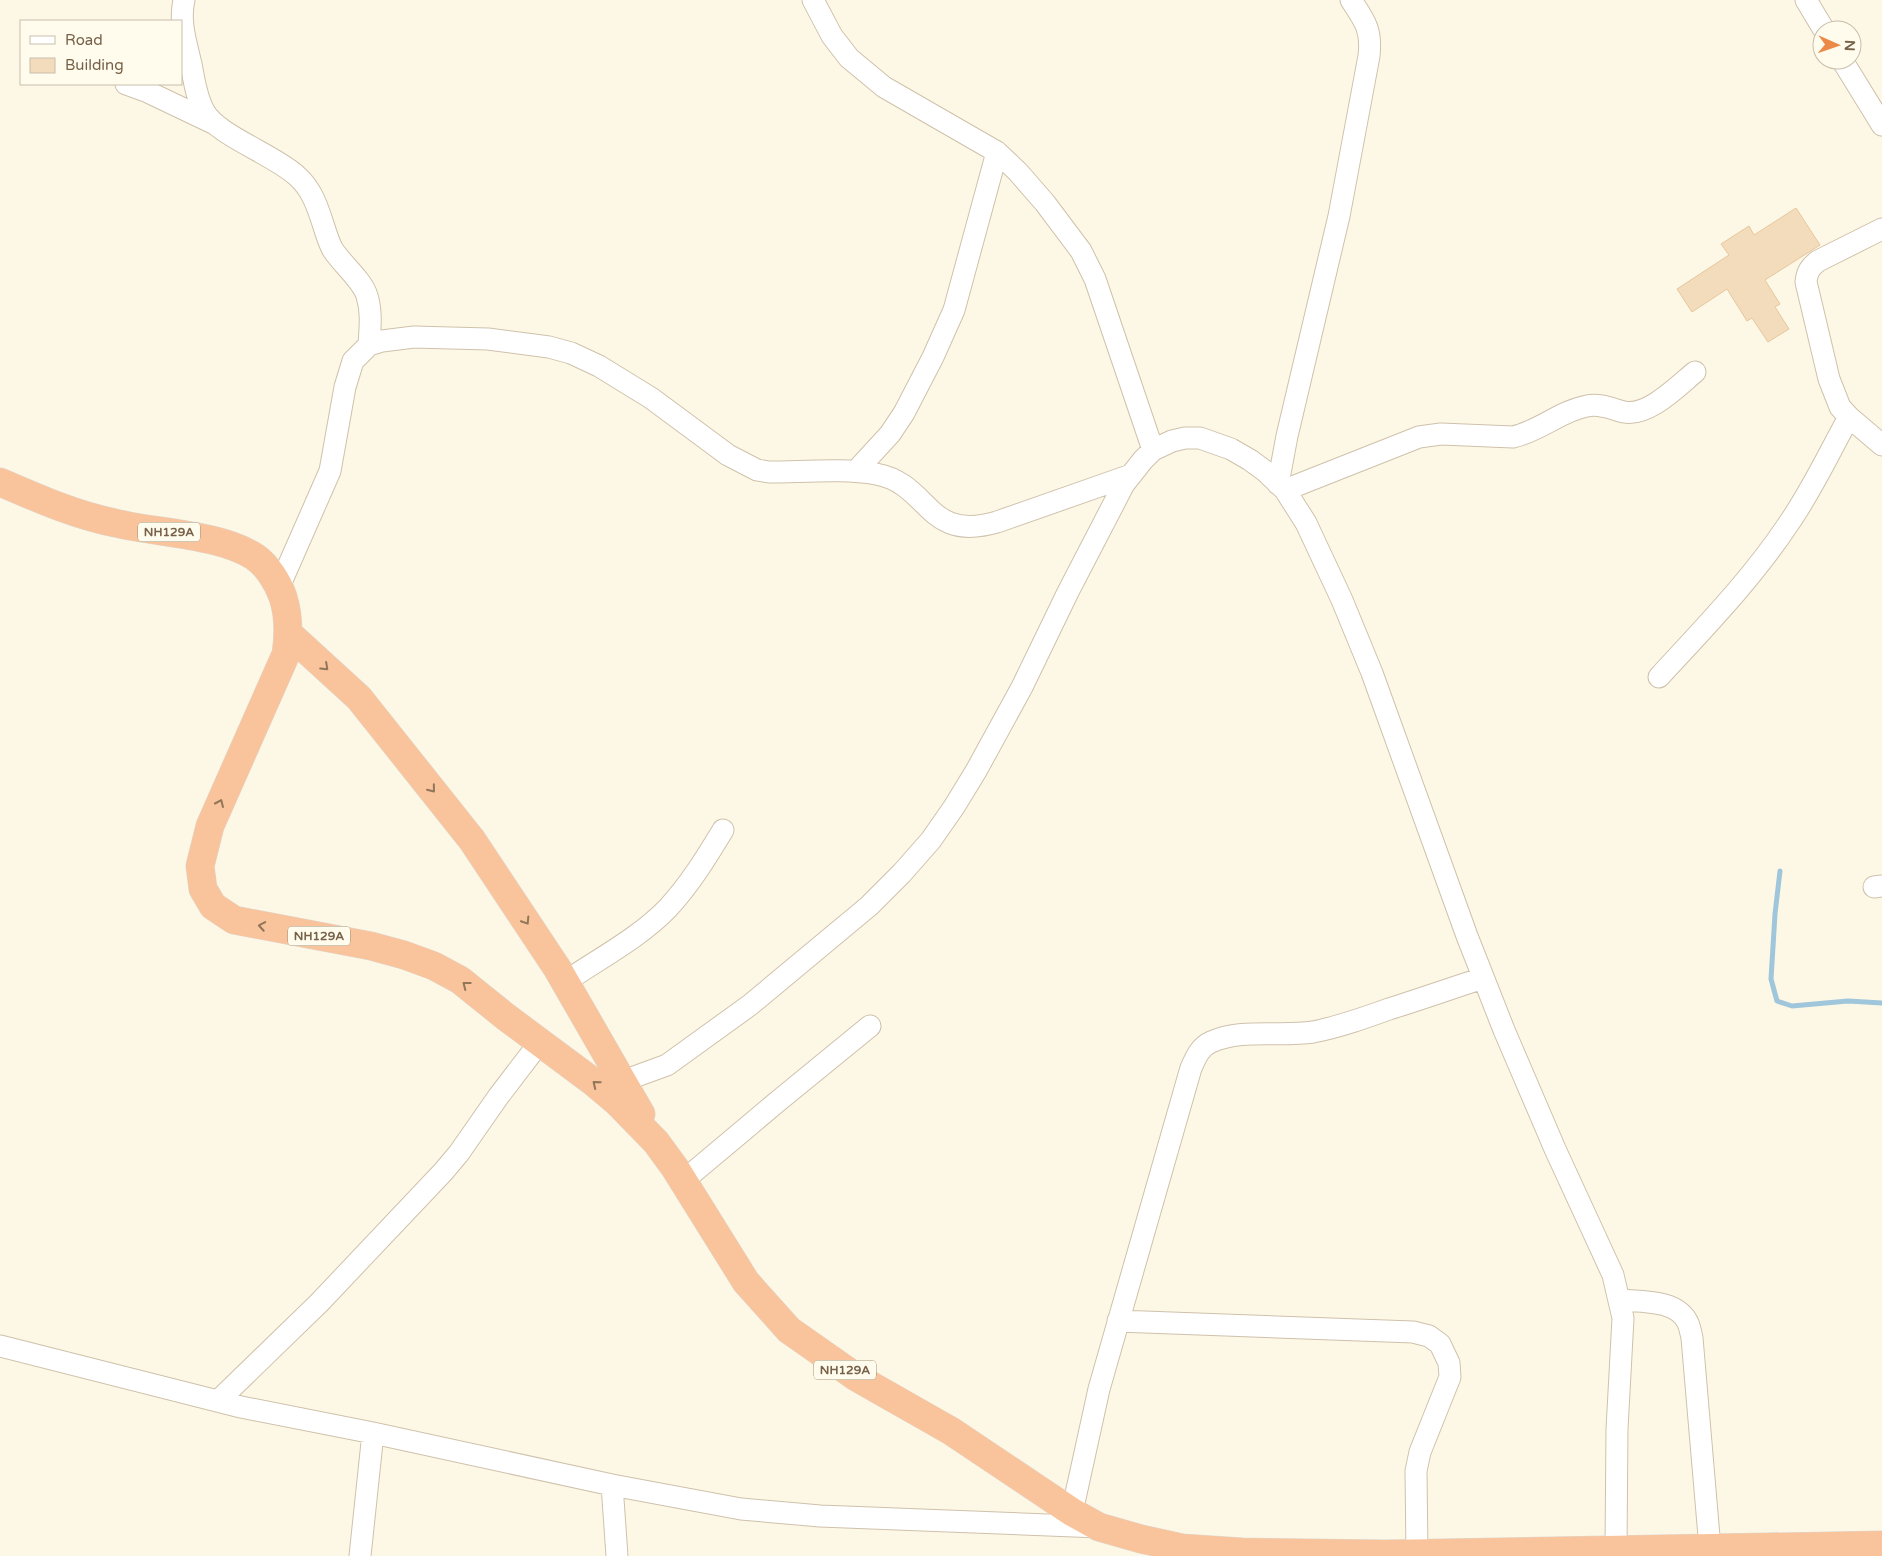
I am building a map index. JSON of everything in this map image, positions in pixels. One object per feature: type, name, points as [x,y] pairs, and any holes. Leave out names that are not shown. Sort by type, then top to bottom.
[{"type":"highway","name":"NH129A","points":[[0,482],[58,506],[116,524],[193,536],[231,546],[256,558],[270,572],[279,587],[286,606],[289,634],[286,654],[210,826],[204,845],[200,866],[203,889],[214,906],[234,920],[371,946],[434,966],[460,980],[617,1102],[656,1142]]},
{"type":"highway","name":"NH129A","points":[[289,634],[359,698],[472,840],[566,982],[656,1142],[683,1181],[746,1282],[789,1330],[856,1377],[951,1431],[1099,1528],[1182,1548],[1242,1552],[1417,1553],[1616,1550],[1653,1553],[1710,1548],[1882,1545]]},
{"type":"street","points":[[181,20],[184,0]]},
{"type":"street","points":[[813,0],[832,36],[848,58],[884,87],[997,152],[1018,172],[1045,203],[1081,251],[1095,279],[1153,450]]},
{"type":"street","points":[[1282,487],[1287,436],[1339,216],[1369,56],[1370,44],[1366,22],[1351,0]]},
{"type":"street","points":[[1806,0],[1818,20]]},
{"type":"street","points":[[182,24],[199,100],[204,112],[213,123]]},
{"type":"street","points":[[1848,70],[1882,125]]},
{"type":"street","points":[[129,85],[148,92],[213,123],[286,166],[298,177],[315,199],[331,248],[366,293],[370,311],[369,345]]},
{"type":"street","points":[[856,471],[890,434],[904,413],[933,357],[954,310],[997,152]]},
{"type":"street","points":[[1882,229],[1818,261],[1812,265],[1807,273],[1808,292],[1829,380],[1840,408],[1882,445]]},
{"type":"street","points":[[279,587],[330,471],[343,394],[353,361],[369,345],[414,337],[488,339],[549,347],[571,353],[617,376],[651,398],[728,455],[757,470],[769,472],[856,471],[877,474],[890,478],[908,489],[947,523],[968,528],[981,527],[997,522],[1131,475]]},
{"type":"street","points":[[1282,487],[1419,437],[1441,434],[1513,437],[1525,434],[1567,413],[1588,405],[1600,405],[1635,413],[1654,405],[1695,372]]},
{"type":"street","points":[[1658,677],[1730,599],[1780,537],[1807,494],[1849,417]]},
{"type":"street","points":[[623,1082],[667,1065],[750,1005],[869,906],[902,873],[931,840],[976,771],[1022,687],[1068,592],[1124,484],[1153,450],[1172,441],[1185,438],[1200,438],[1231,449],[1250,460],[1282,487],[1306,523],[1342,600],[1372,673],[1483,978],[1555,1150],[1613,1275],[1620,1300],[1622,1328],[1617,1429],[1616,1550]]},
{"type":"street","points":[[566,982],[635,936],[667,908],[695,876],[723,830]]},
{"type":"street","points":[[1072,1512],[1099,1389],[1191,1068],[1199,1050],[1209,1042],[1244,1033],[1286,1034],[1311,1032],[1340,1026],[1483,978]]},
{"type":"street","points":[[683,1181],[870,1026]]},
{"type":"street","points":[[218,1401],[319,1303],[443,1172],[540,1042]]},
{"type":"street","points":[[1620,1300],[1664,1304],[1677,1311],[1687,1321],[1692,1338],[1710,1548]]},
{"type":"street","points":[[1118,1321],[1413,1332],[1429,1336],[1440,1344],[1449,1363],[1450,1377],[1420,1452],[1416,1471],[1417,1553]]},
{"type":"street","points":[[0,1346],[218,1401],[612,1485],[741,1509],[820,1516],[1099,1528]]},
{"type":"street","points":[[360,1556],[373,1433]]},
{"type":"street","points":[[612,1485],[617,1556]]},
{"type":"building","points":[[1796,208],[1820,245],[1765,280],[1780,304],[1775,307],[1789,329],[1768,342],[1752,318],[1747,321],[1727,289],[1692,312],[1677,289],[1729,255],[1721,244],[1749,226],[1754,235]]},
{"type":"waterway","points":[[1780,871],[1771,979],[1777,1001],[1792,1006],[1848,1001],[1882,1003]]}]
